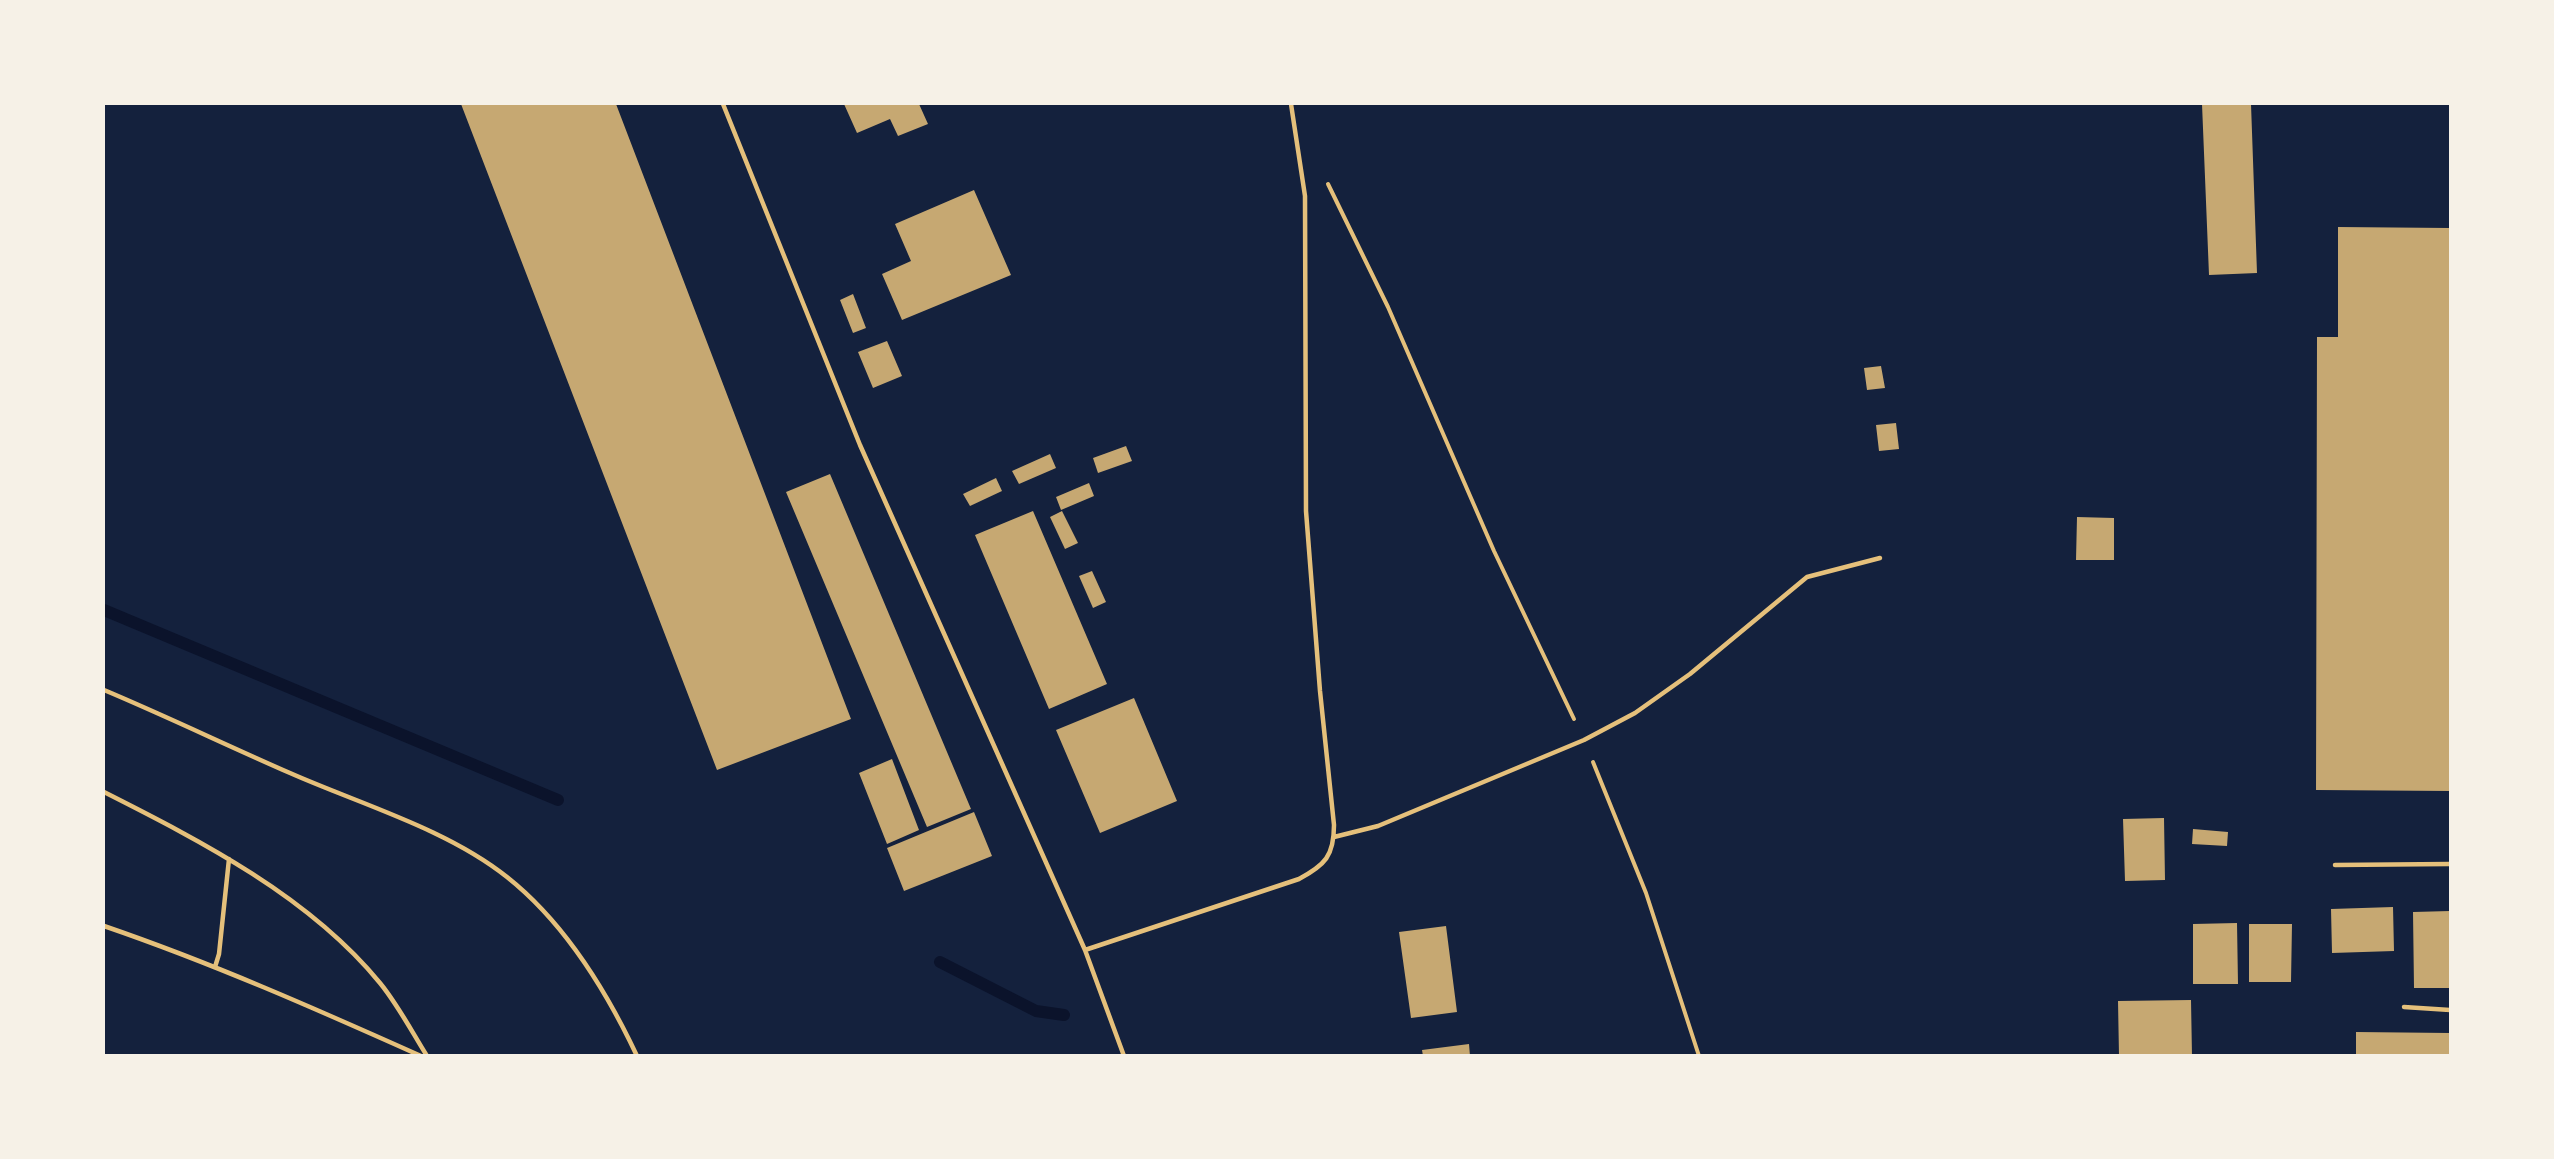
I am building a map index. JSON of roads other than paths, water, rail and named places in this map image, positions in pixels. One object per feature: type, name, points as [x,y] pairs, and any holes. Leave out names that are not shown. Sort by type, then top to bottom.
[{"type":"lane","points":[[723,104],[860,445],[1085,950],[1124,1056]]},
{"type":"lane","points":[[1085,950],[1299,879],[1324,863],[1334,837],[1306,511],[1307,249],[1302,159],[1291,104]]},
{"type":"lane","points":[[1334,837],[1378,826],[1584,740],[1635,713],[1681,680],[1807,577],[1880,558]]},
{"type":"lane","points":[[104,690],[291,774],[415,824],[506,876],[550,916],[589,970],[637,1056]]},
{"type":"lane","points":[[104,792],[229,859],[284,896],[347,947],[381,984],[427,1056]]},
{"type":"lane","points":[[214,967],[219,954],[229,859]]},
{"type":"lane","points":[[2335,865],[2451,864]]},
{"type":"lane","points":[[104,926],[214,967],[421,1056]]},
{"type":"lane","points":[[2404,1007],[2451,1010]]},
{"type":"waterway","points":[[104,610],[558,800]]},
{"type":"waterway","points":[[940,962],[1036,1011],[1064,1015]]}]
